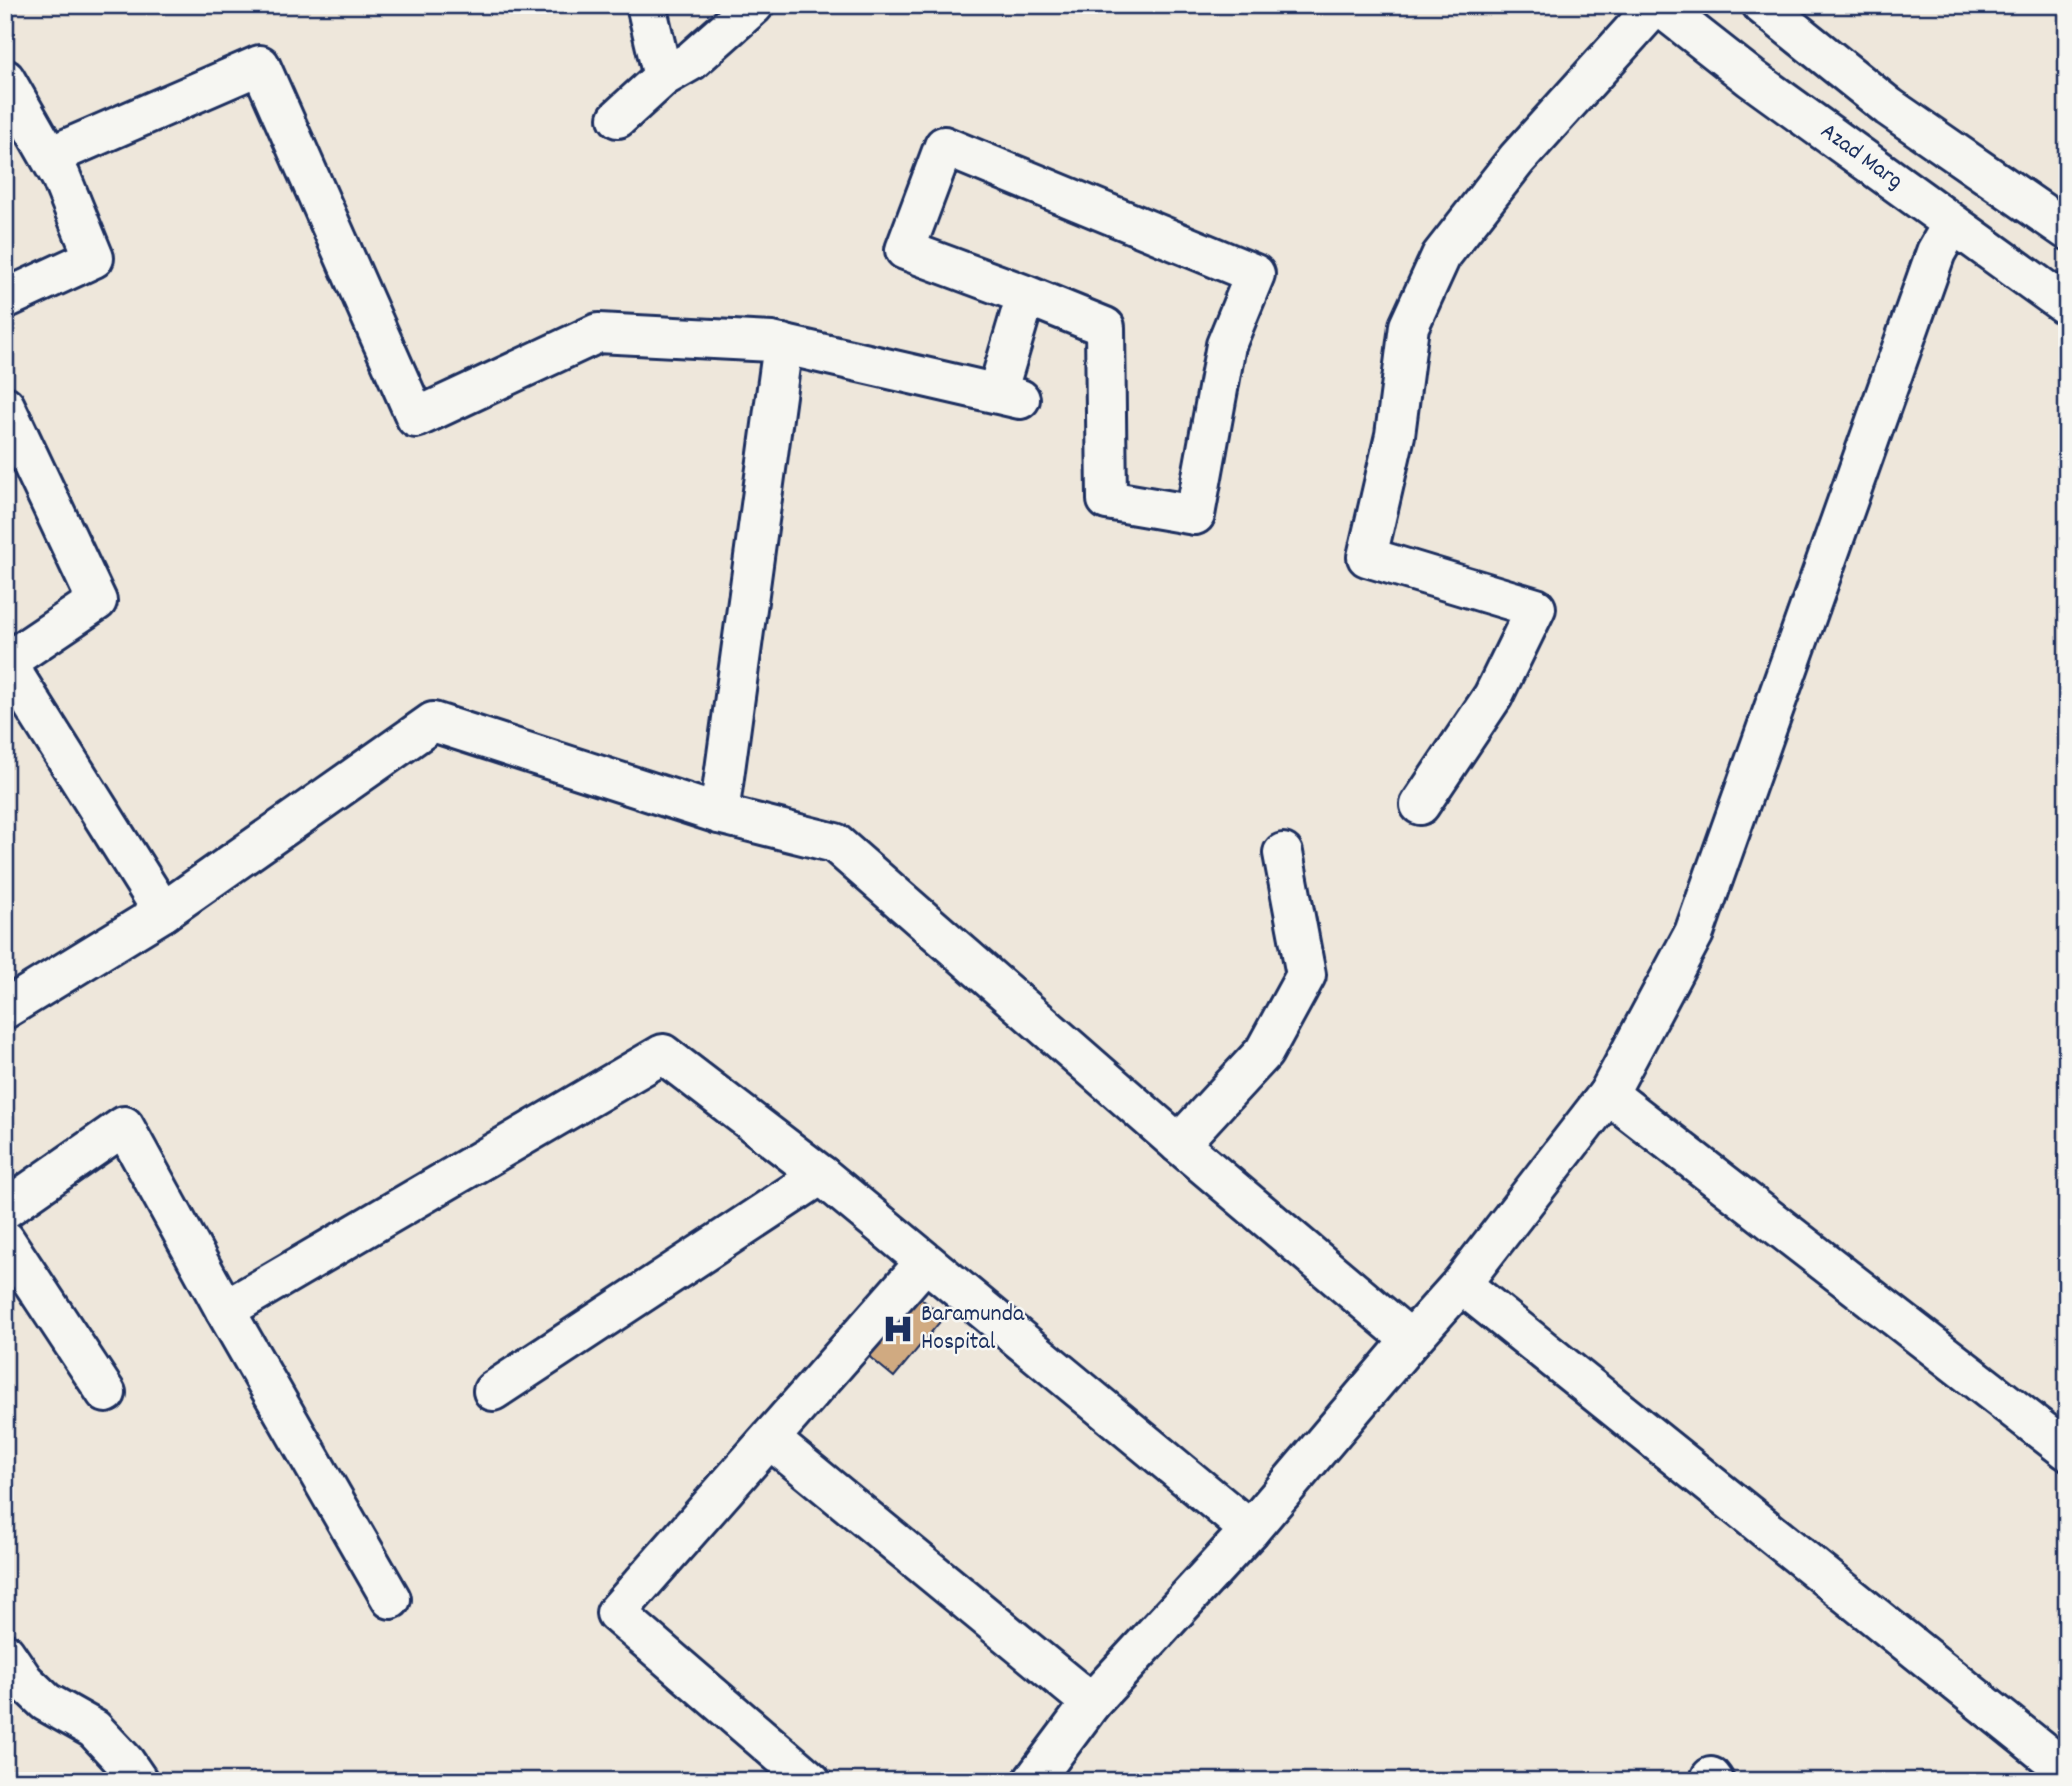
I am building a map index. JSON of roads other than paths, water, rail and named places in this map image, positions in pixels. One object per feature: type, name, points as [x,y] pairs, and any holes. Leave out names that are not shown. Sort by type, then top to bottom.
[{"type":"street","points":[[646,5],[663,77]]},
{"type":"street","points":[[618,118],[663,77],[691,61],[754,5]]},
{"type":"street","points":[[1420,805],[1493,696],[1536,608],[1367,556],[1395,435],[1409,326],[1441,256],[1517,159],[1657,5]]},
{"type":"street","name":"Azad Marg","points":[[1657,5],[1751,78],[2067,306]]},
{"type":"street","points":[[1762,5],[1889,107],[2067,230]]},
{"type":"street","points":[[50,156],[260,65],[416,418],[598,333],[783,344],[1009,396],[1026,295]]},
{"type":"street","points":[[5,79],[50,156],[94,258],[5,299]]},
{"type":"street","points":[[944,146],[1255,274],[1226,345],[1195,515],[1107,500],[1105,327],[1026,295],[905,250],[944,146]]},
{"type":"street","points":[[1033,1781],[1091,1703],[1251,1530],[1461,1284],[1608,1094],[1694,933],[1936,252],[1952,224]]},
{"type":"street","points":[[719,814],[783,344]]},
{"type":"street","points":[[5,406],[97,601],[6,662],[163,912]]},
{"type":"street","points":[[5,1009],[163,912],[433,722],[719,814],[835,843],[1179,1144],[1411,1340]]},
{"type":"street","points":[[1179,1144],[1264,1052],[1306,975],[1283,853]]},
{"type":"street","points":[[225,1310],[663,1054],[821,1175],[1251,1530]]},
{"type":"street","points":[[1608,1094],[2067,1450]]},
{"type":"street","points":[[5,1209],[124,1126],[225,1310],[391,1599]]},
{"type":"street","points":[[493,1391],[821,1175]]},
{"type":"street","points":[[5,1240],[106,1393]]},
{"type":"street","points":[[811,1781],[616,1613],[925,1262]]},
{"type":"street","points":[[1461,1284],[2067,1771]]},
{"type":"street","points":[[771,1440],[1091,1703]]},
{"type":"street","points":[[12,1670],[46,1702],[94,1729],[125,1762],[138,1781]]},
{"type":"place","name":"Baramunda Hospital","points":[[898,1329]]}]
